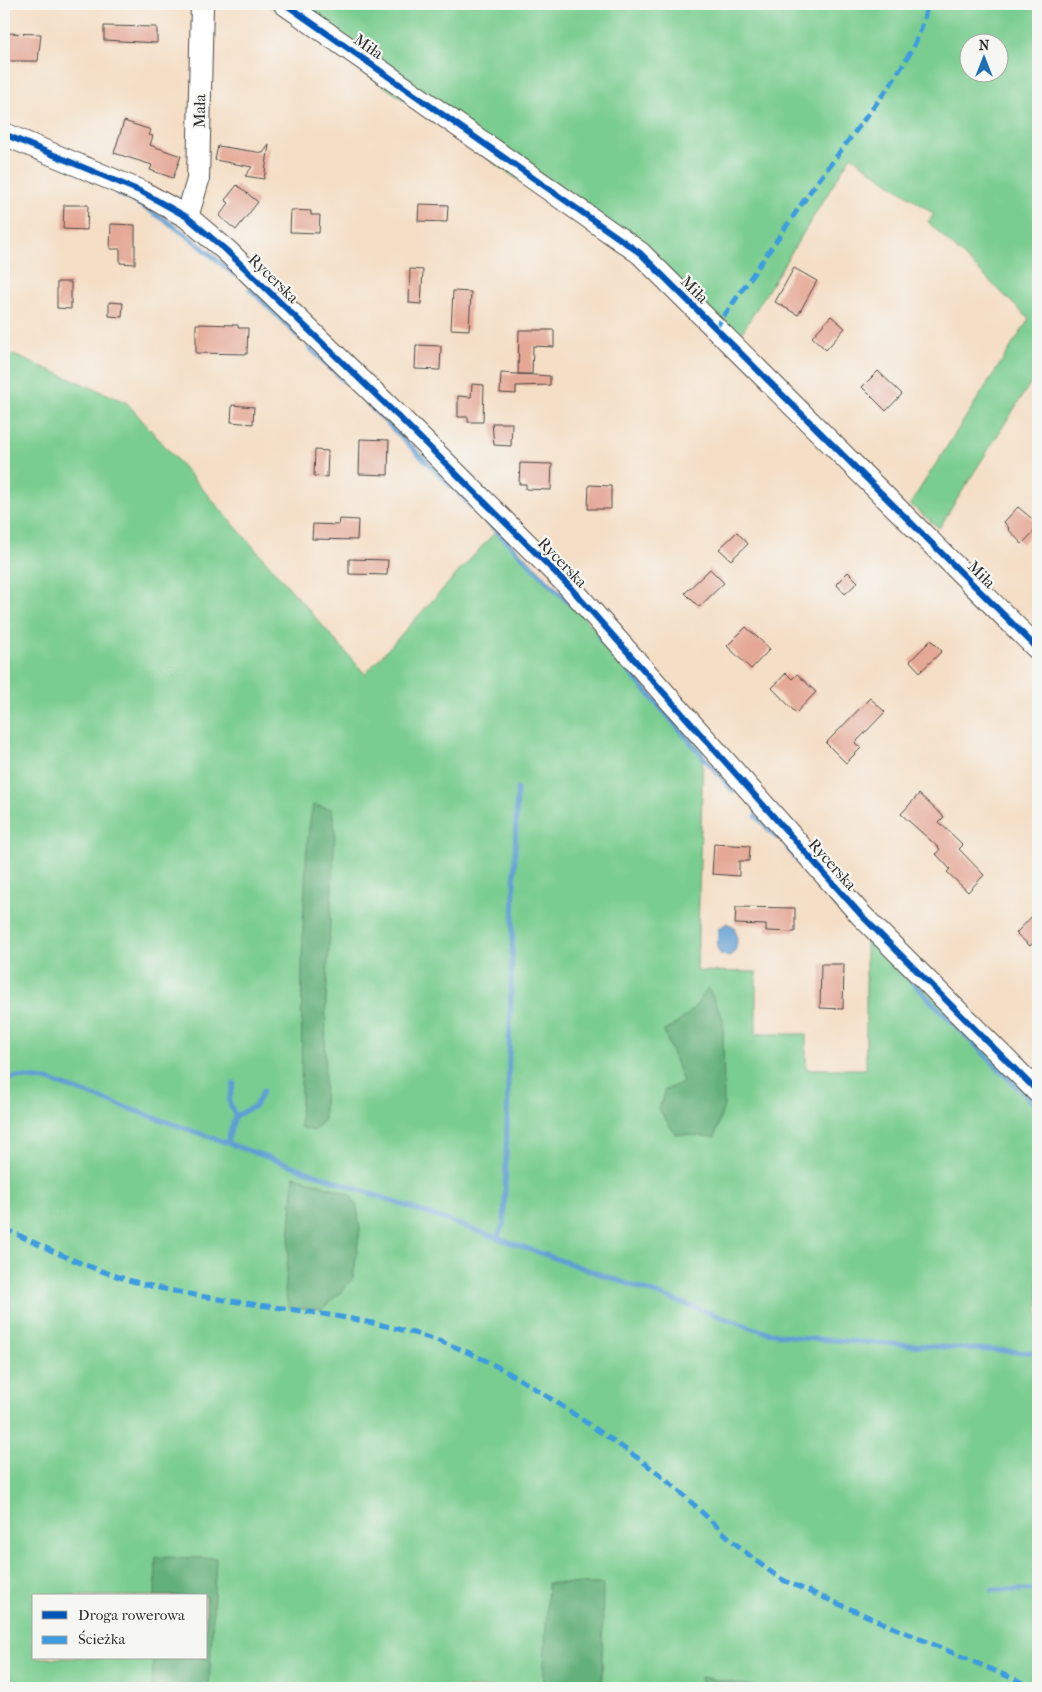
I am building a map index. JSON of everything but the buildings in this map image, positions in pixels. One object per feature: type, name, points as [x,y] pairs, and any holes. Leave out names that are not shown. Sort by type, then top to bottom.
[{"type":"street","name":"Mała","points":[[187,217],[198,180],[202,4]]},
{"type":"street","name":"Miła","points":[[285,4],[640,253],[1038,649]]},
{"type":"street","name":"Rycerska","points":[[4,134],[142,192],[187,217],[227,251],[401,419],[568,586],[862,916],[1038,1092]]},
{"type":"green space","points":[[266,4],[1038,4],[1038,371],[939,528],[910,504],[1029,319],[928,222],[934,214],[851,156],[731,350],[663,281]]},
{"type":"green space","points":[[4,351],[126,402],[365,674],[498,529],[562,593],[703,751],[697,971],[756,972],[756,1034],[806,1034],[806,1069],[866,1069],[866,930],[1038,1101],[1038,1688],[4,1688]]},
{"type":"green space","points":[[313,805],[332,809],[335,832],[326,1001],[324,1119],[314,1131],[300,1127],[303,931],[306,866]]},
{"type":"green space","points":[[708,987],[723,1019],[724,1105],[715,1137],[675,1134],[659,1109],[665,1090],[683,1082],[664,1031],[689,1013]]},
{"type":"green space","points":[[294,1176],[350,1194],[357,1207],[360,1230],[353,1278],[322,1309],[289,1308],[285,1292]]},
{"type":"green space","points":[[156,1557],[216,1558],[209,1688],[152,1688],[153,1660],[208,1660],[208,1594],[155,1594]]},
{"type":"green space","points":[[548,1583],[603,1584],[602,1688],[543,1688]]},
{"type":"green space","points":[[701,1677],[758,1687],[758,1688],[700,1688]]},
{"type":"water","points":[[727,923],[734,927],[737,939],[735,951],[729,957],[720,954],[717,947],[718,929]]},
{"type":"waterway","points":[[117,193],[149,210],[178,229],[233,274]]},
{"type":"waterway","points":[[250,289],[299,337]]},
{"type":"waterway","points":[[309,347],[344,381]]},
{"type":"waterway","points":[[363,399],[572,606]]},
{"type":"waterway","points":[[599,637],[733,791]]},
{"type":"waterway","points":[[497,1238],[504,1223],[517,789]]},
{"type":"waterway","points":[[756,816],[776,837]]},
{"type":"waterway","points":[[788,849],[823,890]]},
{"type":"waterway","points":[[832,901],[844,913]]},
{"type":"waterway","points":[[864,934],[1038,1108]]},
{"type":"waterway","points":[[4,1080],[17,1077],[48,1080],[762,1331],[799,1338],[1038,1353]]},
{"type":"waterway","points":[[227,1143],[235,1116],[229,1101],[234,1083]]},
{"type":"waterway","points":[[235,1116],[255,1106],[263,1091]]},
{"type":"waterway","points":[[992,1590],[1038,1590]]},
{"type":"marked path","points":[[715,329],[812,189],[891,84],[912,50],[921,29],[928,4]]},
{"type":"marked path","points":[[4,1228],[82,1263],[143,1284],[202,1296],[353,1319],[428,1337],[465,1351],[529,1385],[637,1458],[680,1492],[753,1558],[785,1581],[1035,1688]]},
{"type":"cycle path","points":[[285,4],[640,253],[1038,649]]},
{"type":"cycle path","points":[[4,134],[142,192],[187,217],[227,251],[401,419],[568,585],[862,916],[1038,1092]]}]
